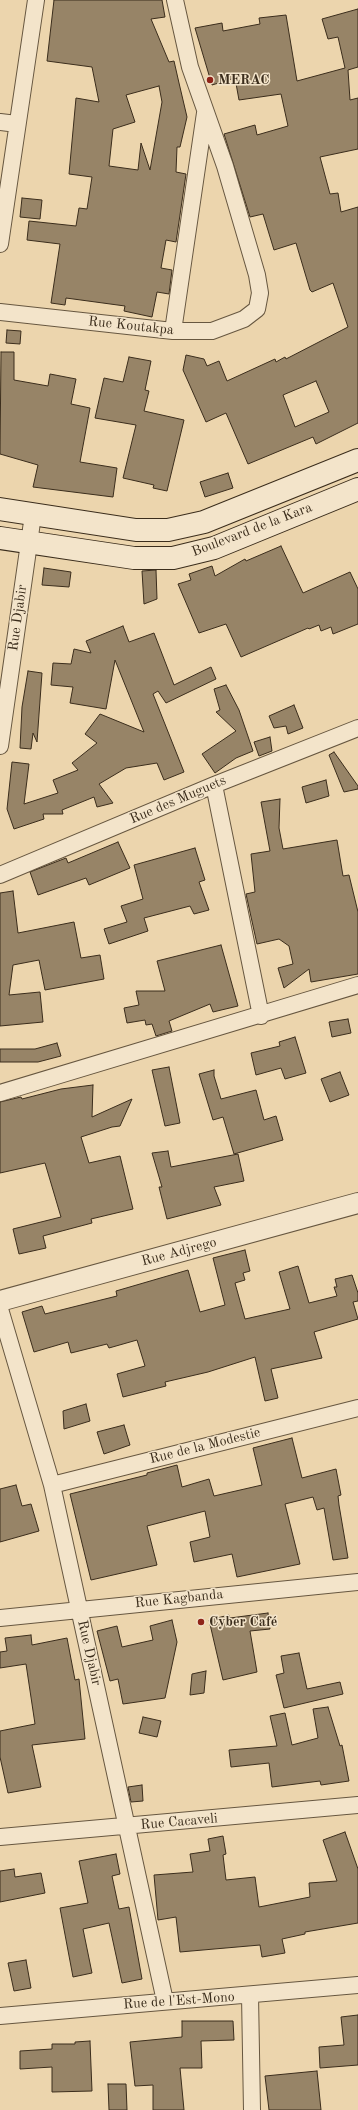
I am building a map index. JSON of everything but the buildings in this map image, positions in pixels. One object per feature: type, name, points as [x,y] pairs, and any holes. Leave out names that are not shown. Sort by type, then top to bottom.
[{"type":"main road","name":"Boulevard de la Kara","points":[[0,509],[136,530],[168,530],[187,527],[358,460]]},
{"type":"main road","name":"Boulevard de la Kara","points":[[0,538],[134,558],[173,558],[214,548],[358,489]]},
{"type":"street","points":[[0,244],[36,0]]},
{"type":"street","points":[[173,331],[205,110],[190,67],[175,0]]},
{"type":"street","name":"Rue Koutakpa","points":[[0,312],[173,331],[212,331],[244,319],[257,309],[260,293],[257,275],[225,166],[205,110]]},
{"type":"street","points":[[0,122],[17,124]]},
{"type":"street","name":"Rue Djabir","points":[[0,746],[1,727],[33,514]]},
{"type":"street","name":"Rue des Muguets","points":[[0,875],[214,785],[358,728]]},
{"type":"street","points":[[214,785],[261,1016]]},
{"type":"street","points":[[0,1093],[261,1016],[358,985]]},
{"type":"street","name":"Rue Adjrego","points":[[0,1301],[358,1203]]},
{"type":"street","name":"Rue Djabir","points":[[0,1309],[52,1485],[128,1826],[165,2001]]},
{"type":"street","name":"Rue de la Modestie","points":[[52,1485],[358,1408]]},
{"type":"street","name":"Rue Kagbanda","points":[[0,1618],[358,1582]]},
{"type":"street","name":"Rue Cacaveli","points":[[0,1837],[358,1805]]},
{"type":"street","name":"Rue de l'Est-Mono","points":[[0,2016],[358,1985]]},
{"type":"street","points":[[250,1995],[252,2110]]},
{"type":"place","name":"MERAC","points":[[210,80]]},
{"type":"place","name":"Cyber Café","points":[[201,1622]]}]
